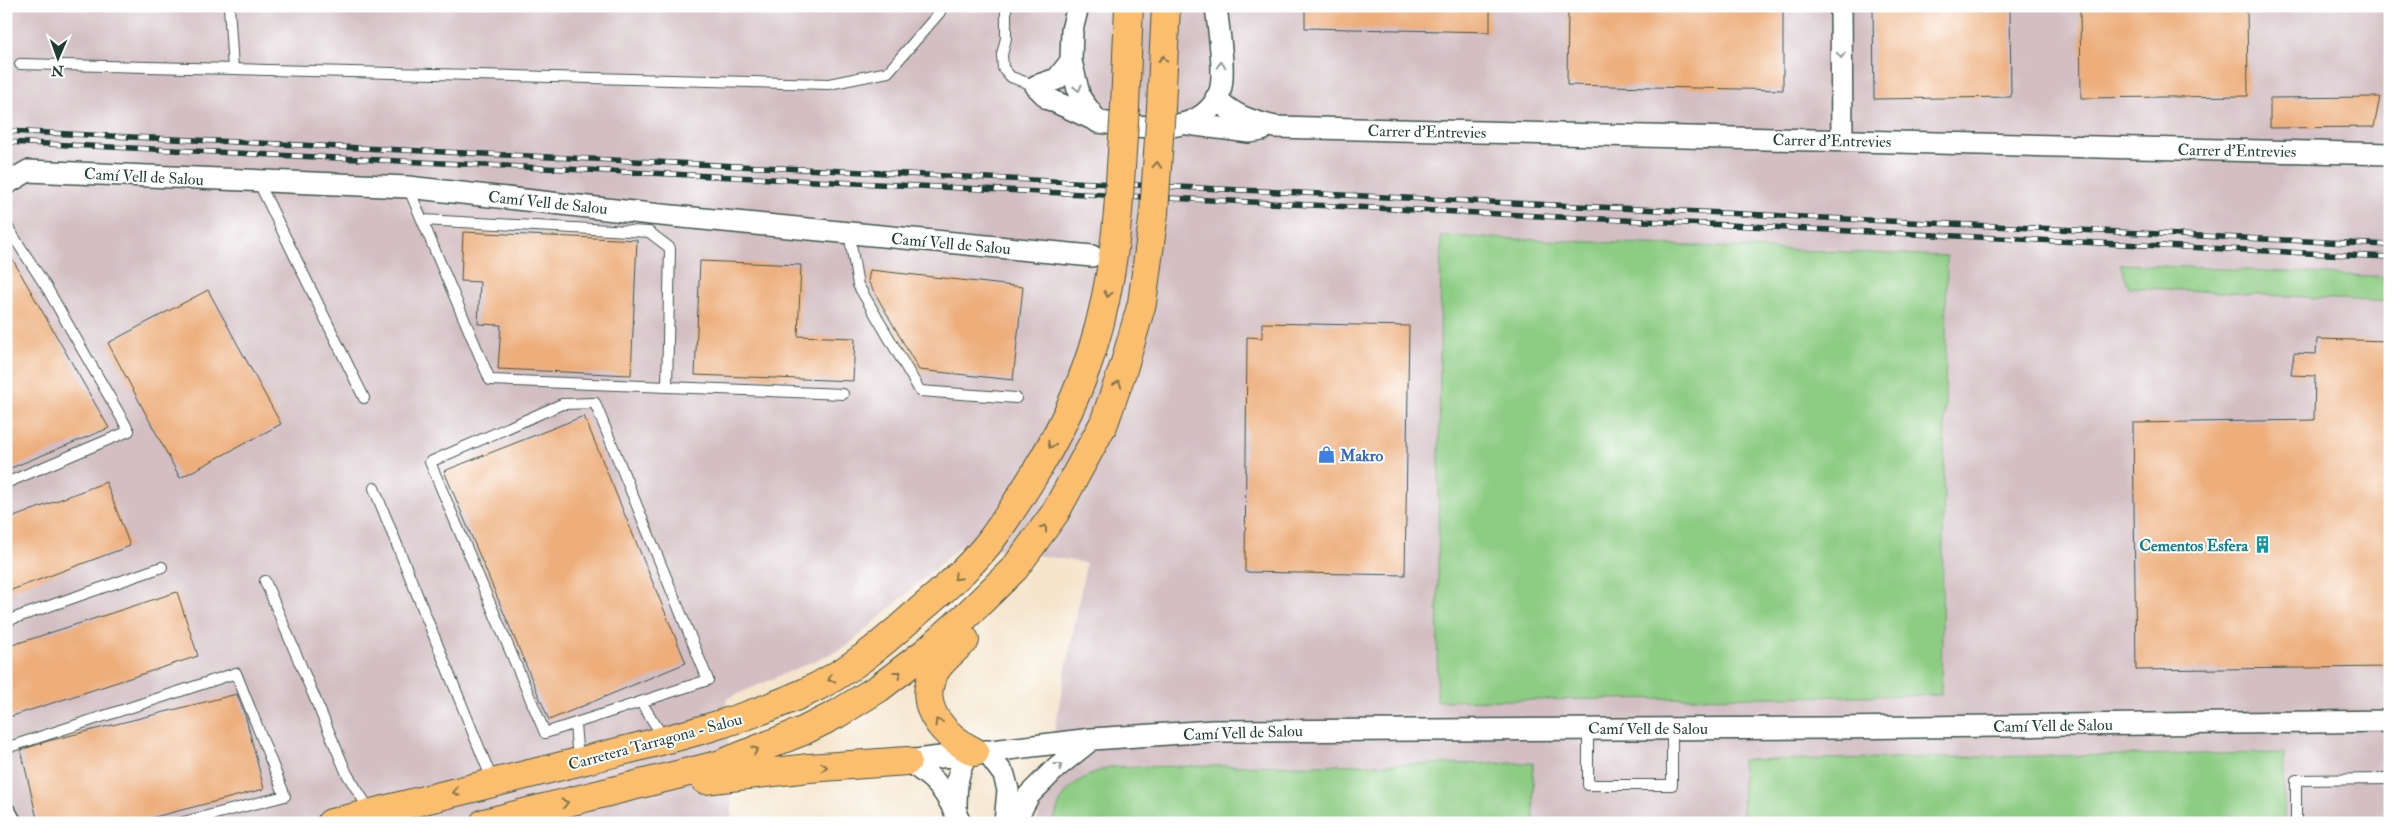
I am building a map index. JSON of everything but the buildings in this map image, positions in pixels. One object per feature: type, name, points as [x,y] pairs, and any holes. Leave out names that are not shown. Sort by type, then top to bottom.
[{"type":"highway","name":"Carretera Tarragona - Salou","points":[[331,823],[665,740],[755,713],[809,691],[837,676],[887,640],[969,564],[1008,517],[1047,453],[1076,398],[1094,349],[1106,303],[1104,251],[1118,212],[1129,6]]},
{"type":"highway","points":[[976,752],[957,743],[940,727],[930,704],[928,692],[931,680],[934,672],[992,613],[1015,568],[1055,513],[1104,423],[1124,366],[1142,303],[1154,213],[1166,6]]},
{"type":"highway","points":[[484,823],[721,764],[803,731],[837,714],[879,688],[927,651],[967,616],[1015,568]]},
{"type":"highway","points":[[619,790],[809,768],[907,761]]},
{"type":"street","points":[[1078,6],[1072,30],[1071,61],[1080,98],[1098,122]]},
{"type":"street","points":[[1188,124],[1210,111],[1221,90],[1222,66],[1216,6]]},
{"type":"street","points":[[1841,6],[1842,140]]},
{"type":"street","points":[[1036,86],[1057,79],[1071,61]]},
{"type":"street","name":"Carrer d'Entrevies","points":[[1036,86],[1049,99],[1098,122],[1143,127],[1188,124],[1249,132],[1274,127],[2390,154]]},
{"type":"street","name":"Carrer d'Entrevies","points":[[1216,98],[1227,110],[1246,120],[1274,127]]},
{"type":"street","name":"Camí Vell de Salou","points":[[6,184],[28,170],[408,187],[850,233],[1104,251]]},
{"type":"street","name":"Camí Vell de Salou","points":[[907,761],[1092,739],[1213,731],[2390,721]]},
{"type":"street","points":[[1014,823],[1029,794],[1057,767],[1092,739]]},
{"type":"street","points":[[958,819],[956,783],[959,767],[976,752],[1004,774],[1008,790],[1005,823]]},
{"type":"street","points":[[907,761],[928,774],[943,790],[958,819]]},
{"type":"street","points":[[6,814],[11,823]]},
{"type":"lane","points":[[228,6],[233,69]]},
{"type":"lane","points":[[20,64],[830,84],[888,72],[940,12],[940,6]]},
{"type":"lane","points":[[1006,6],[1006,38],[1002,55],[1003,68],[1011,77],[1036,86]]},
{"type":"lane","points":[[258,181],[364,398]]},
{"type":"lane","points":[[408,187],[490,380],[843,394]]},
{"type":"lane","points":[[422,220],[648,232],[670,248],[667,387]]},
{"type":"lane","points":[[6,225],[47,288],[129,431],[6,483]]},
{"type":"lane","points":[[850,233],[858,285],[920,391],[1016,398]]},
{"type":"lane","points":[[595,403],[708,680],[641,702],[545,733],[430,462],[562,404],[595,403]]},
{"type":"lane","points":[[374,488],[493,783]]},
{"type":"lane","points":[[6,621],[162,567]]},
{"type":"lane","points":[[265,581],[347,774],[372,813]]},
{"type":"lane","points":[[6,748],[236,673],[285,796],[205,820],[180,823]]},
{"type":"lane","points":[[641,702],[665,740]]},
{"type":"lane","points":[[575,724],[578,762]]},
{"type":"lane","points":[[1588,728],[1588,786],[1672,785],[1672,728]]},
{"type":"lane","points":[[2296,823],[2296,780],[2390,779]]},
{"type":"shaded area","points":[[6,6],[2390,6],[2390,823],[1037,823],[1086,563],[964,543],[846,647],[726,699],[732,820],[726,823],[6,823]]},
{"type":"green space","points":[[1441,236],[1947,256],[1941,695],[1437,701]]},
{"type":"green space","points":[[2120,264],[2390,277],[2390,302],[2129,287]]},
{"type":"green space","points":[[2284,753],[2284,823],[1743,823],[1742,760]]},
{"type":"green space","points":[[1533,763],[1534,823],[1053,823],[1061,801],[1072,786],[1087,776],[1109,767]]},
{"type":"railway","points":[[6,131],[2390,245]]},
{"type":"railway","points":[[6,142],[2390,257]]},
{"type":"place","name":"Makro","points":[[1326,455]]},
{"type":"place","name":"Cementos Esfera","points":[[2262,545]]}]
